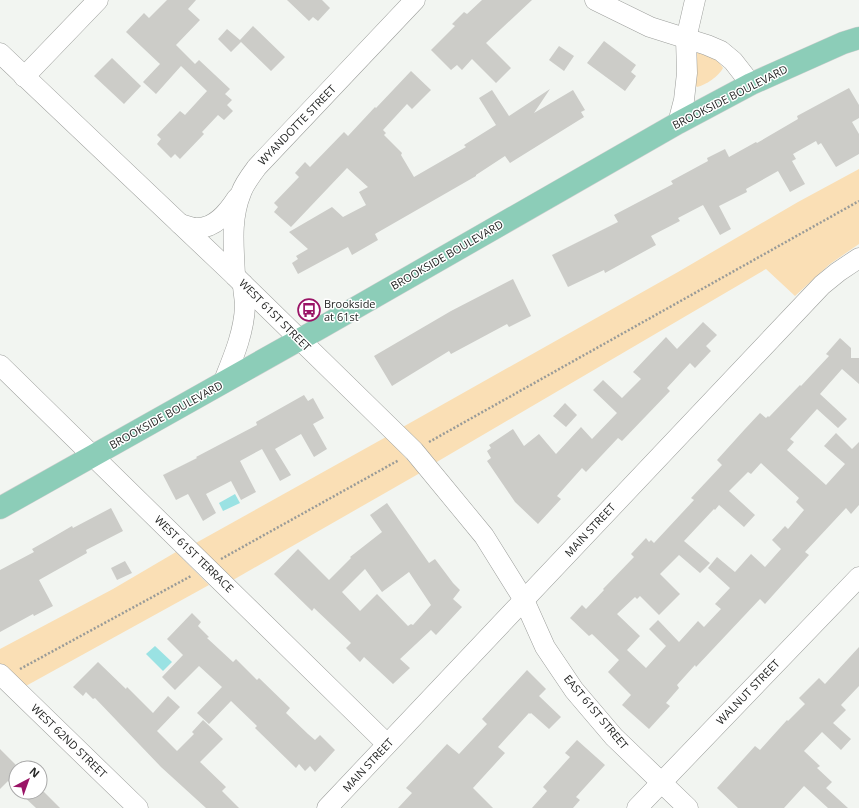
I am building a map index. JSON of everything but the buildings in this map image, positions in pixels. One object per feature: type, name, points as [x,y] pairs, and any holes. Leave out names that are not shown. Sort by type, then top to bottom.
[{"type":"main road","name":"BROOKSIDE BOULEVARD","points":[[0,508],[300,340],[678,123],[751,84],[843,43],[859,38]]},
{"type":"street","points":[[24,77],[98,0]]},
{"type":"street","name":"WYANDOTTE STREET","points":[[223,383],[238,344],[243,323],[245,305],[239,280],[234,243],[235,212],[241,193],[257,167],[416,0]]},
{"type":"street","points":[[595,0],[650,26],[721,51],[733,61],[751,84]]},
{"type":"street","points":[[678,123],[684,100],[687,74],[686,39],[695,0]]},
{"type":"street","name":"WEST 61ST STREET","points":[[0,53],[239,280],[414,451],[484,536],[524,600]]},
{"type":"street","points":[[180,224],[196,228],[208,226],[225,214],[241,193]]},
{"type":"street","name":"MAIN STREET","points":[[327,808],[822,285],[859,258]]},
{"type":"street","name":"WEST 61ST TERRACE","points":[[0,365],[388,744]]},
{"type":"street","name":"WALNUT STREET","points":[[637,808],[859,577]]},
{"type":"street","name":"EAST 61ST STREET","points":[[524,600],[545,647],[574,690],[614,737],[688,808]]},
{"type":"street","name":"WEST 62ND STREET","points":[[2,676],[138,808]]},
{"type":"path","points":[[2,676],[207,567],[859,201]]},
{"type":"shaded area","points":[[698,52],[716,58],[723,68],[712,80],[697,87],[694,84],[694,54]]},
{"type":"shaded area","points":[[859,169],[859,244],[830,264],[795,296],[766,269],[435,463],[401,428],[678,272],[798,202]]},
{"type":"shaded area","points":[[386,437],[420,473],[233,580],[194,544]]},
{"type":"shaded area","points":[[176,552],[209,585],[24,687],[0,664],[0,649],[113,589]]},
{"type":"water","points":[[235,494],[240,503],[223,511],[219,503]]},
{"type":"water","points":[[155,646],[172,662],[163,671],[146,654]]},
{"type":"place","name":"Brookside at 61st","points":[[309,310]]}]
